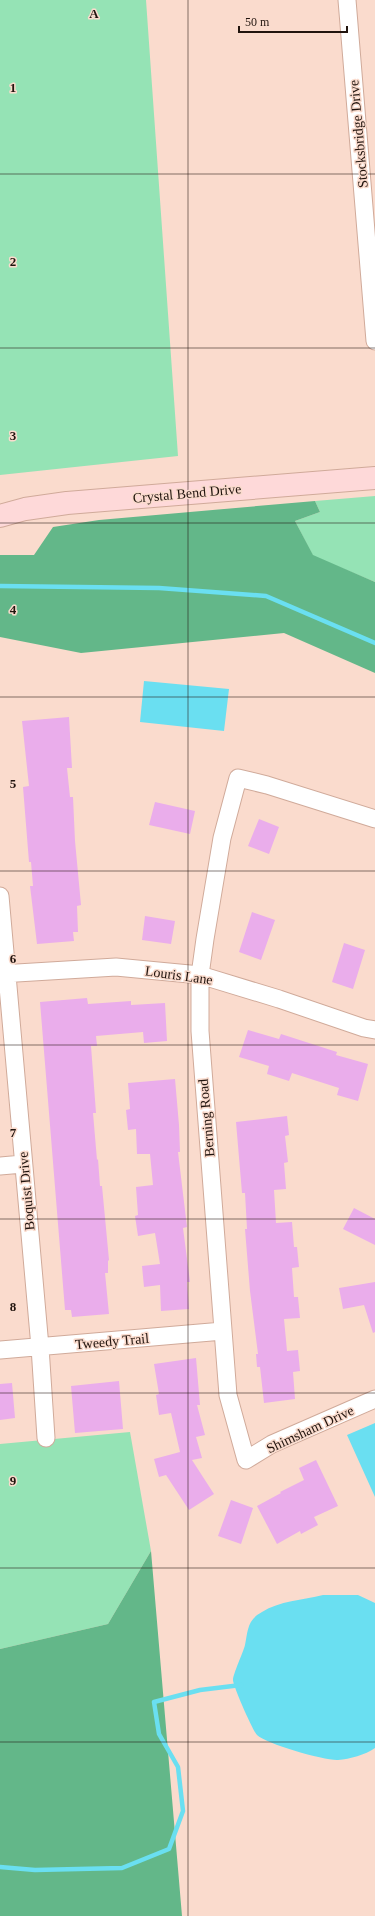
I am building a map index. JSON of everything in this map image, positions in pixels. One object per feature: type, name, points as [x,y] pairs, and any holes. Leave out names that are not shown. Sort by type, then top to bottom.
[{"type":"street","name":"Stocksbridge Drive","points":[[347,0],[375,341]]},
{"type":"street","name":"Crystal Bend Drive","points":[[0,516],[25,509],[67,503],[375,478]]},
{"type":"street","name":"Berning Road","points":[[246,1460],[228,1395],[200,1031],[200,975],[222,838],[239,778],[267,785],[375,819]]},
{"type":"street","name":"Boquist Drive","points":[[0,896],[4,974],[40,1347],[46,1438]]},
{"type":"street","name":"Louris Lane","points":[[4,974],[116,967],[200,975],[279,999],[364,1028],[375,1030]]},
{"type":"street","points":[[0,1166],[23,1164]]},
{"type":"street","name":"Tweedy Trail","points":[[0,1350],[223,1331]]},
{"type":"street","name":"Shimsham Drive","points":[[246,1460],[272,1444],[375,1399]]},
{"type":"green space","points":[[0,0],[146,0],[178,456],[0,475]]},
{"type":"green space","points":[[375,496],[375,582],[313,556],[295,521],[320,512],[315,501]]},
{"type":"green space","points":[[315,501],[320,512],[295,521],[313,555],[375,582],[375,673],[284,633],[81,653],[0,637],[0,555],[34,555],[53,527],[99,520]]},
{"type":"green space","points":[[130,1432],[151,1551],[108,1624],[0,1649],[0,1444]]},
{"type":"green space","points":[[151,1551],[182,1916],[0,1916],[0,1649],[108,1624]]},
{"type":"water","points":[[144,681],[229,689],[224,731],[140,722]]},
{"type":"water","points":[[375,1423],[375,1497],[347,1435]]},
{"type":"water","points":[[323,1595],[358,1595],[375,1603],[375,1748],[367,1753],[347,1759],[331,1760],[322,1758],[272,1743],[257,1735],[236,1691],[233,1680],[245,1645],[249,1626],[257,1615],[276,1605]]},
{"type":"building","points":[[69,717],[72,768],[67,768],[70,797],[73,797],[75,841],[81,905],[77,906],[78,932],[73,932],[74,941],[37,944],[30,886],[33,886],[31,862],[29,862],[23,787],[29,786],[22,721]]},
{"type":"building","points":[[155,802],[195,811],[190,834],[149,825]]},
{"type":"building","points":[[259,819],[279,827],[269,854],[248,846]]},
{"type":"building","points":[[252,912],[275,920],[261,960],[239,952]]},
{"type":"building","points":[[145,916],[175,921],[171,944],[142,940]]},
{"type":"building","points":[[344,943],[365,950],[353,989],[332,982]]},
{"type":"building","points":[[87,998],[88,1004],[131,1001],[131,1005],[165,1003],[167,1041],[144,1043],[143,1032],[96,1036],[97,1046],[91,1046],[96,1113],[93,1113],[109,1260],[108,1273],[105,1273],[109,1314],[72,1317],[71,1310],[65,1310],[40,1002]]},
{"type":"building","points":[[248,1030],[279,1039],[281,1034],[337,1052],[336,1055],[368,1064],[358,1101],[337,1095],[339,1088],[292,1073],[289,1081],[267,1074],[269,1066],[239,1057]]},
{"type":"building","points":[[175,1079],[179,1125],[180,1152],[178,1152],[187,1227],[183,1228],[190,1282],[187,1282],[189,1309],[161,1311],[160,1285],[144,1287],[142,1266],[160,1264],[155,1233],[138,1236],[135,1216],[138,1215],[136,1187],[153,1185],[150,1154],[137,1154],[136,1129],[128,1130],[126,1110],[130,1109],[128,1083]]},
{"type":"building","points":[[287,1116],[289,1135],[285,1136],[288,1162],[284,1163],[286,1189],[274,1190],[276,1223],[292,1222],[294,1247],[297,1247],[299,1267],[292,1268],[294,1297],[298,1297],[300,1318],[284,1319],[287,1351],[298,1350],[300,1371],[293,1372],[295,1399],[264,1403],[260,1367],[257,1367],[256,1354],[258,1354],[250,1291],[245,1229],[247,1229],[245,1193],[242,1193],[236,1122]]},
{"type":"building","points":[[354,1208],[375,1219],[375,1245],[343,1229]]},
{"type":"building","points":[[375,1282],[375,1332],[373,1333],[364,1305],[343,1309],[339,1288]]},
{"type":"building","points":[[196,1358],[200,1405],[197,1405],[205,1435],[196,1437],[202,1458],[192,1460],[214,1494],[189,1510],[166,1475],[159,1477],[154,1459],[180,1452],[171,1413],[159,1415],[156,1395],[159,1394],[154,1364]]},
{"type":"building","points":[[119,1381],[123,1429],[75,1433],[71,1386]]},
{"type":"building","points":[[12,1383],[15,1418],[0,1420],[0,1384]]},
{"type":"building","points":[[316,1460],[338,1506],[314,1517],[318,1525],[301,1534],[300,1531],[277,1544],[257,1506],[304,1480],[299,1468]]},
{"type":"building","points":[[231,1500],[253,1508],[241,1544],[218,1536]]},
{"type":"waterway","points":[[0,586],[159,588],[266,596],[375,643]]},
{"type":"waterway","points":[[0,1867],[35,1870],[122,1868],[169,1849],[183,1811],[178,1767],[159,1734],[154,1702],[200,1690],[241,1685]]}]
